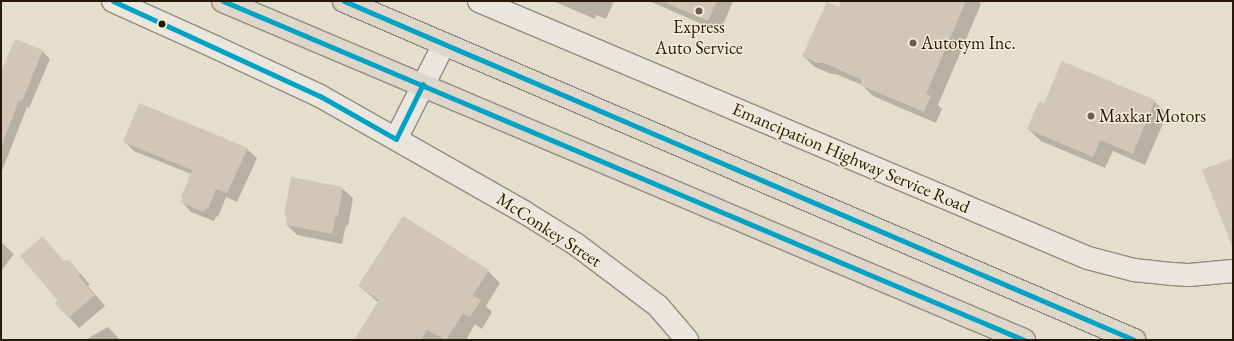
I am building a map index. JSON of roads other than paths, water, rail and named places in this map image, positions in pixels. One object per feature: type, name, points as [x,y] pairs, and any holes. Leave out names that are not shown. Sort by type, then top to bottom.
[{"type":"main road","points":[[223,1],[424,84],[1024,340]]},
{"type":"main road","points":[[344,1],[1134,340]]},
{"type":"street","name":"McConkey Street","points":[[113,1],[320,96],[524,212],[577,245],[658,306],[687,340]]},
{"type":"street","name":"Emancipation Highway Service Road","points":[[479,1],[1088,258],[1134,270],[1173,274],[1189,275],[1233,271]]},
{"type":"street","points":[[396,140],[444,44]]},
{"type":"place","name":"Express Auto Service","points":[[699,11]]},
{"type":"place","name":"Autotym Inc.","points":[[913,43]]},
{"type":"place","name":"Maxkar Motors","points":[[1091,116]]}]
